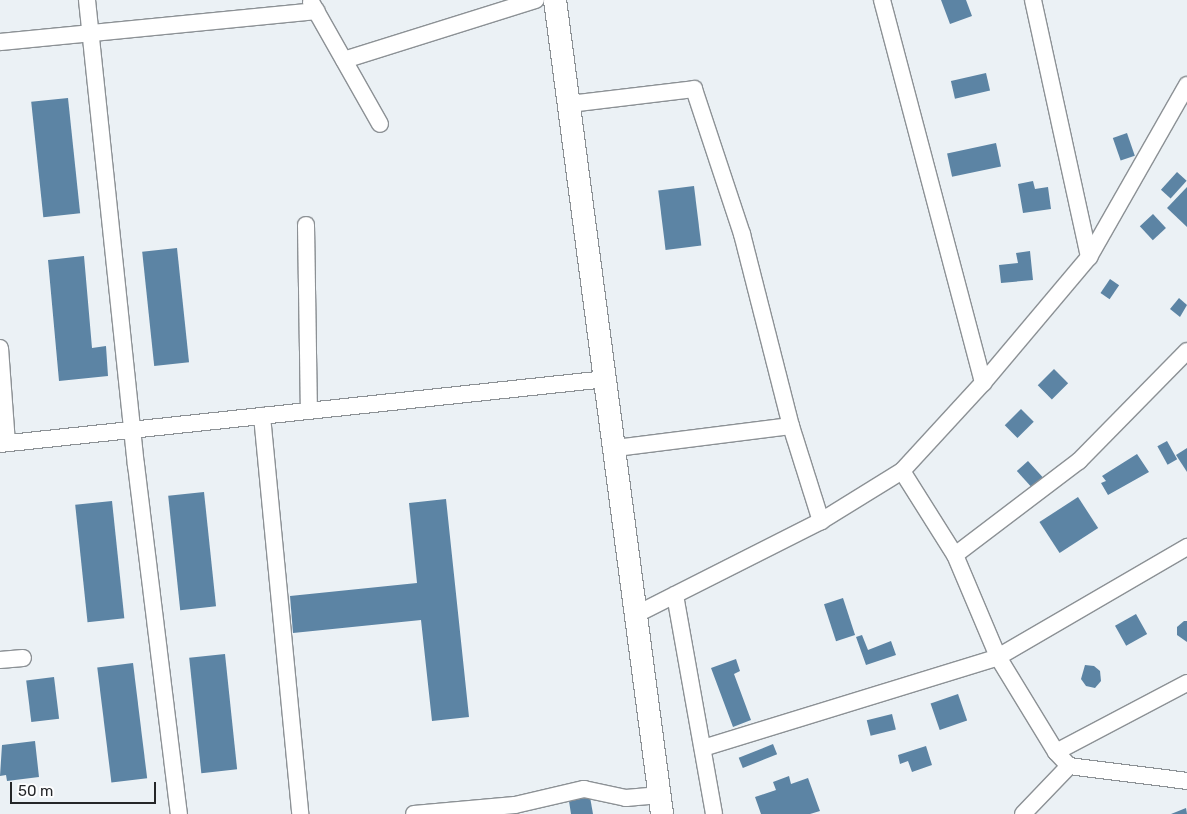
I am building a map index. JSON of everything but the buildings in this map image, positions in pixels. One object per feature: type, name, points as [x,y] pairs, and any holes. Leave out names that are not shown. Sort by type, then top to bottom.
[{"type":"main road","points":[[555,0],[616,448],[661,804]]},
{"type":"street","points":[[87,0],[132,430],[179,814]]},
{"type":"street","points":[[344,60],[536,0]]},
{"type":"street","points":[[882,0],[983,383]]},
{"type":"street","points":[[1033,0],[1089,257]]},
{"type":"street","points":[[0,42],[91,33],[313,5],[380,124]]},
{"type":"street","points":[[637,614],[821,521],[902,471],[983,383],[1089,257],[1187,85]]},
{"type":"street","points":[[569,104],[694,89],[742,234],[790,426],[821,521]]},
{"type":"street","points":[[306,225],[309,411]]},
{"type":"street","points":[[0,348],[4,444],[606,379]]},
{"type":"street","points":[[955,555],[1079,462],[1187,352]]},
{"type":"street","points":[[262,416],[300,814]]},
{"type":"street","points":[[616,448],[790,426]]},
{"type":"street","points":[[902,471],[955,555],[998,657],[1056,752],[1069,766],[1187,781]]},
{"type":"street","points":[[703,748],[998,657],[1187,547]]},
{"type":"street","points":[[674,595],[714,814]]},
{"type":"street","points":[[0,660],[23,658]]},
{"type":"street","points":[[1056,752],[1187,683]]},
{"type":"street","points":[[1023,814],[1069,766]]},
{"type":"street","points":[[414,814],[515,805],[584,789],[661,804]]}]
